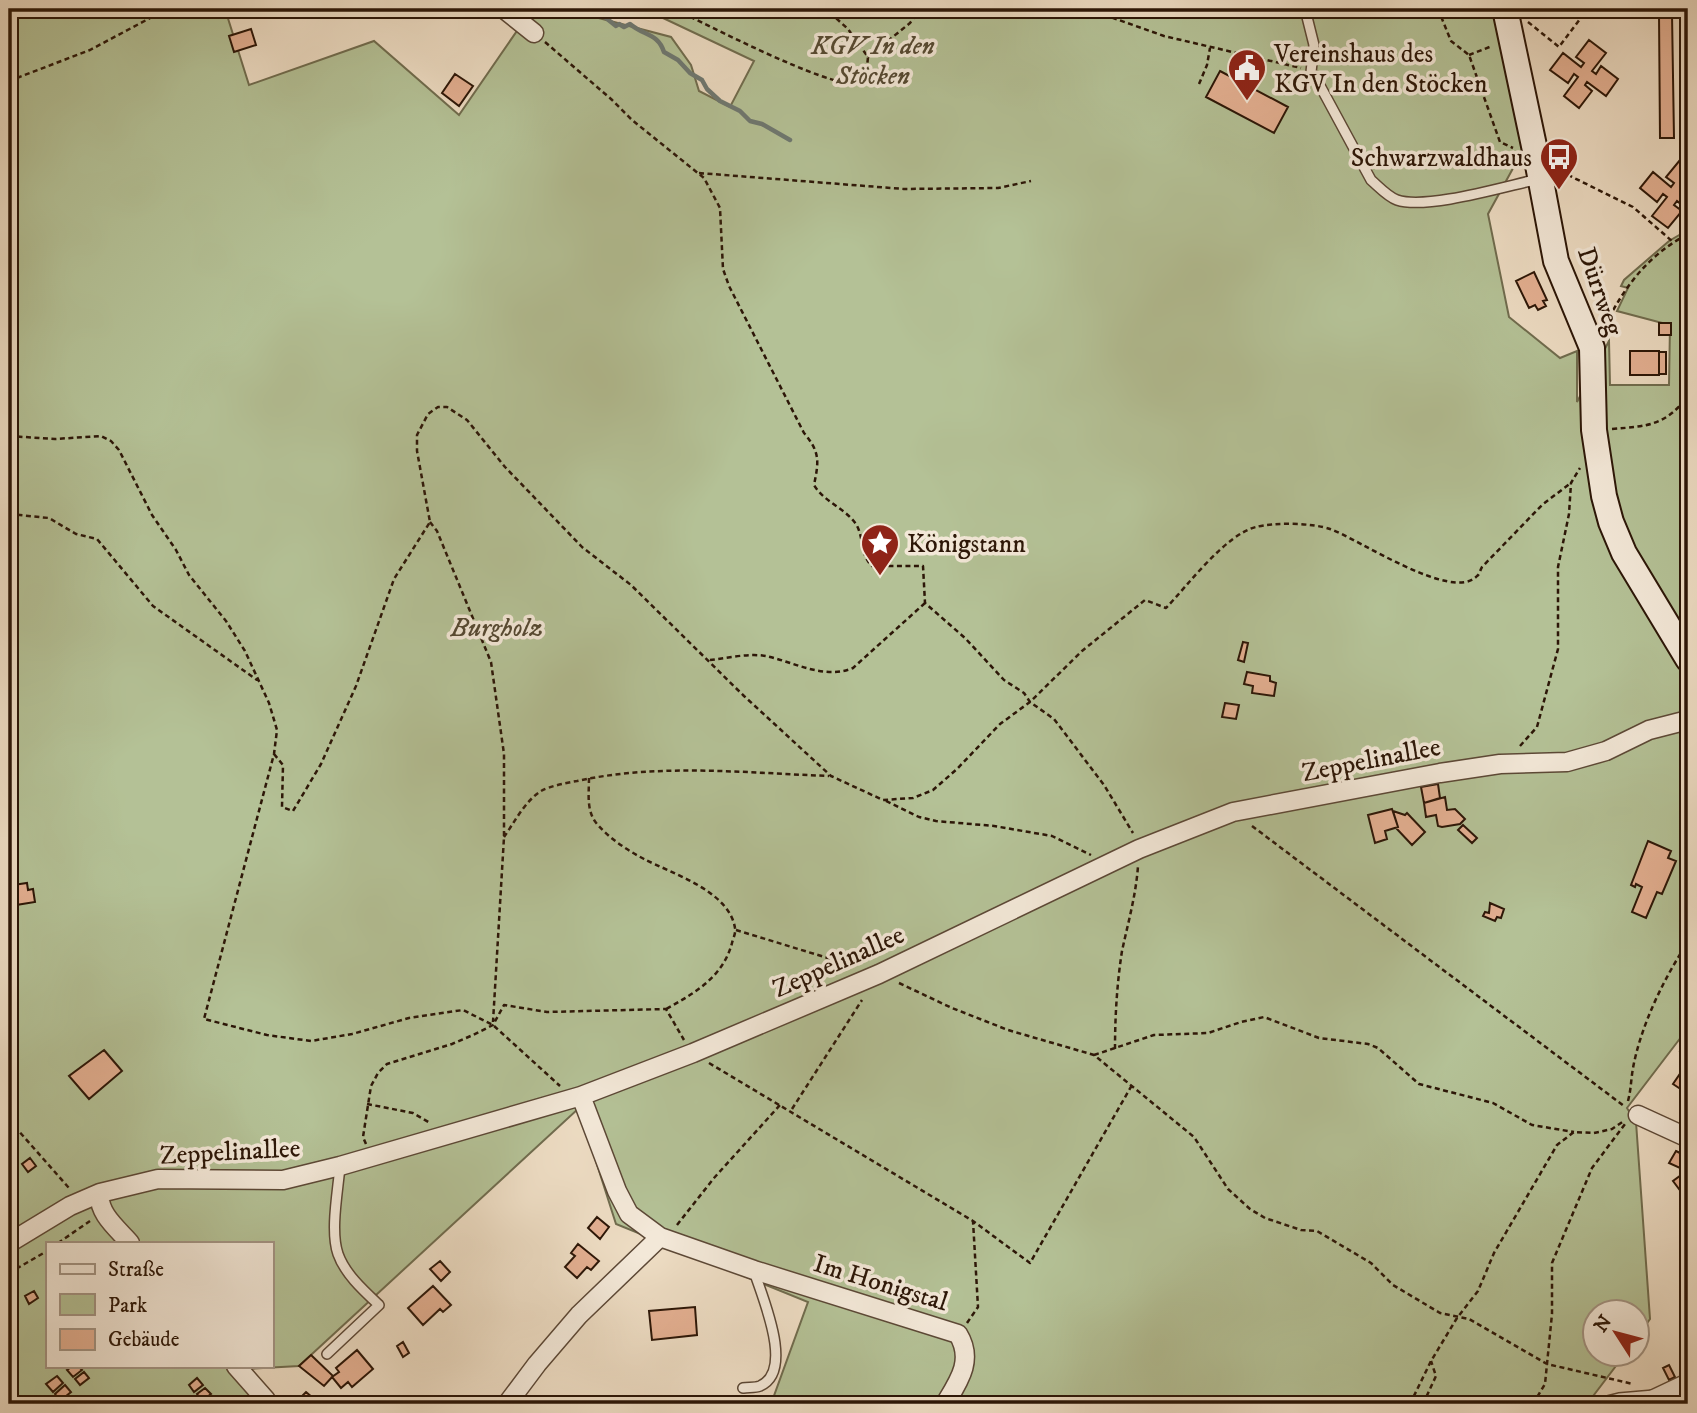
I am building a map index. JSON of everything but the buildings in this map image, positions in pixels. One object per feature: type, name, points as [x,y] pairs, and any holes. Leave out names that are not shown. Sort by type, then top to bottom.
[{"type":"street","points":[[504,9],[534,33]]},
{"type":"street","name":"Dürrweg","points":[[1513,21],[1556,261],[1592,348],[1597,458],[1611,522],[1624,553],[1688,659]]},
{"type":"street","name":"Zeppelinallee","points":[[9,1243],[80,1201],[100,1193],[158,1179],[283,1180],[370,1158],[581,1096],[692,1053],[880,974],[1139,849],[1233,812],[1500,764],[1567,762],[1606,751],[1649,730],[1688,720]]},
{"type":"street","name":"Im Honigstal","points":[[581,1096],[629,1214],[660,1237],[754,1270],[958,1334],[965,1344],[965,1363],[945,1404]]},
{"type":"street","points":[[1630,1117],[1688,1140]]},
{"type":"street","points":[[100,1193],[98,1203],[102,1211],[130,1242]]},
{"type":"street","points":[[507,1404],[579,1315],[660,1237]]},
{"type":"street","points":[[238,1368],[266,1400],[261,1404]]},
{"type":"street","points":[[1652,1400],[1688,1383]]},
{"type":"lane","points":[[1305,9],[1314,45],[1311,72],[1371,180],[1396,200],[1413,203],[1431,201],[1539,169]]},
{"type":"lane","points":[[327,1354],[379,1305],[355,1281],[338,1255],[335,1235],[340,1166]]},
{"type":"lane","points":[[743,1388],[759,1387],[771,1377],[777,1355],[754,1270]]},
{"type":"lane","points":[[1595,1404],[1619,1398],[1652,1400]]},
{"type":"path","points":[[9,81],[90,50],[167,9]]},
{"type":"path","points":[[675,9],[778,58],[845,83],[862,80],[868,57],[848,29],[826,9]]},
{"type":"path","points":[[868,57],[910,23],[920,9]]},
{"type":"path","points":[[1088,9],[1164,36],[1293,65],[1311,72]]},
{"type":"path","points":[[1438,9],[1451,41],[1469,55],[1500,142],[1539,169],[1633,207],[1673,242]]},
{"type":"path","points":[[1469,55],[1513,21],[1559,47],[1583,15],[1593,11],[1683,12]]},
{"type":"path","points":[[534,33],[642,129],[699,173],[720,208],[723,268],[729,286],[804,433],[815,447],[818,465],[814,485],[818,492],[856,524],[866,561],[872,566],[923,566],[925,603],[965,638],[1004,680],[1054,719],[1137,838],[1139,849],[1136,889],[1122,953],[1115,1016],[1115,1049]]},
{"type":"path","points":[[1199,84],[1210,48]]},
{"type":"path","points":[[699,173],[904,189],[998,188],[1031,181]]},
{"type":"path","points":[[1592,348],[1623,291],[1639,271],[1673,242],[1688,234]]},
{"type":"path","points":[[1594,430],[1657,424],[1669,417],[1688,396]]},
{"type":"path","points":[[493,1025],[503,837],[504,754],[491,662],[437,531],[430,522],[417,451],[417,435],[428,414],[438,407],[447,407],[467,420],[505,467],[582,547],[631,585],[744,696],[831,776],[912,814],[936,821],[994,826],[1052,836],[1108,864]]},
{"type":"path","points":[[9,436],[55,439],[101,436],[111,441],[119,450],[152,515],[176,550],[188,575],[226,621],[245,650],[269,703],[277,730],[274,754],[204,1019],[267,1035],[311,1041],[352,1034],[409,1018],[463,1010],[493,1025],[565,1090],[581,1096]]},
{"type":"path","points":[[883,800],[913,798],[933,790],[1000,724],[1030,702],[1082,650],[1145,600],[1166,608],[1233,538],[1256,527],[1292,524],[1328,528],[1409,569],[1439,579],[1466,582],[1477,577],[1482,567],[1543,504],[1571,483],[1582,465],[1597,458]]},
{"type":"path","points":[[1500,764],[1511,757],[1537,727],[1550,682],[1558,649],[1558,566],[1569,514],[1571,483]]},
{"type":"path","points":[[9,514],[49,518],[76,534],[96,539],[153,606],[257,680]]},
{"type":"path","points":[[274,754],[283,765],[282,807],[293,811],[321,764],[356,686],[394,579],[430,522]]},
{"type":"path","points":[[710,660],[764,656],[817,671],[840,673],[853,668],[925,603]]},
{"type":"path","points":[[503,837],[529,802],[541,791],[589,778],[626,772],[687,771],[831,776]]},
{"type":"path","points":[[370,1158],[363,1137],[367,1104],[371,1086],[387,1064],[452,1044],[493,1025],[504,1005],[547,1012],[666,1009],[705,986],[721,969],[736,930],[728,911],[706,890],[633,853],[617,843],[596,823],[589,809],[589,778]]},
{"type":"path","points":[[1233,812],[1627,1108],[1633,1067],[1653,1007],[1675,961],[1688,942]]},
{"type":"path","points":[[736,930],[880,974],[997,1026],[1094,1055],[1194,1137],[1228,1189],[1250,1209],[1265,1218],[1301,1230],[1317,1231],[1371,1264],[1393,1284],[1440,1313],[1469,1319],[1547,1364],[1644,1387],[1652,1400]]},
{"type":"path","points":[[791,1110],[880,974]]},
{"type":"path","points":[[666,1009],[692,1053],[973,1221],[1030,1263],[1132,1085]]},
{"type":"path","points":[[1094,1055],[1154,1035],[1208,1033],[1264,1017],[1319,1038],[1368,1044],[1378,1048],[1419,1084],[1493,1102],[1532,1125],[1594,1133],[1612,1129],[1630,1117]]},
{"type":"path","points":[[367,1104],[413,1113],[437,1129],[440,1138]]},
{"type":"path","points":[[660,1237],[682,1222],[714,1178],[781,1104]]},
{"type":"path","points":[[1533,1404],[1545,1384],[1552,1314],[1552,1263],[1592,1168],[1630,1117]]},
{"type":"path","points":[[9,1120],[80,1201]]},
{"type":"path","points":[[1410,1404],[1431,1361],[1457,1318],[1478,1291],[1494,1253],[1544,1165],[1557,1145],[1574,1132]]},
{"type":"path","points":[[59,1242],[94,1218]]},
{"type":"path","points":[[958,1334],[971,1320],[978,1307],[973,1221]]},
{"type":"path","points":[[9,1273],[46,1252]]},
{"type":"path","points":[[1423,1404],[1436,1376],[1431,1361]]},
{"type":"green space","name":"Burgholz","points":[[9,9],[225,9],[249,85],[374,41],[459,115],[521,25],[499,9],[590,9],[589,13],[595,17],[671,37],[691,65],[699,91],[730,107],[754,61],[644,9],[1494,9],[1523,150],[1488,214],[1509,317],[1560,358],[1577,351],[1577,402],[1609,341],[1610,385],[1669,385],[1670,325],[1617,311],[1628,288],[1621,286],[1624,280],[1669,241],[1688,230],[1688,1028],[1627,1108],[1636,1122],[1649,1298],[1582,1298],[1582,1368],[1614,1368],[1587,1404],[771,1404],[808,1302],[616,1224],[579,1108],[299,1366],[273,1367],[273,1242],[46,1242],[46,1368],[263,1368],[245,1369],[267,1404],[9,1404]]},
{"type":"waterway","points":[[601,14],[616,26],[619,24],[624,27],[630,24],[654,38],[664,52],[702,80],[720,101],[740,111],[750,121],[762,124],[790,140]]},
{"type":"place","name":"Vereinshaus des KGV In den Stöcken","points":[[1247,102]]},
{"type":"place","name":"Schwarzwaldhaus","points":[[1559,191]]},
{"type":"place","name":"Königstann","points":[[880,577]]},
{"type":"park label","name":"KGV In den Stöcken","points":[[873,60]]}]
